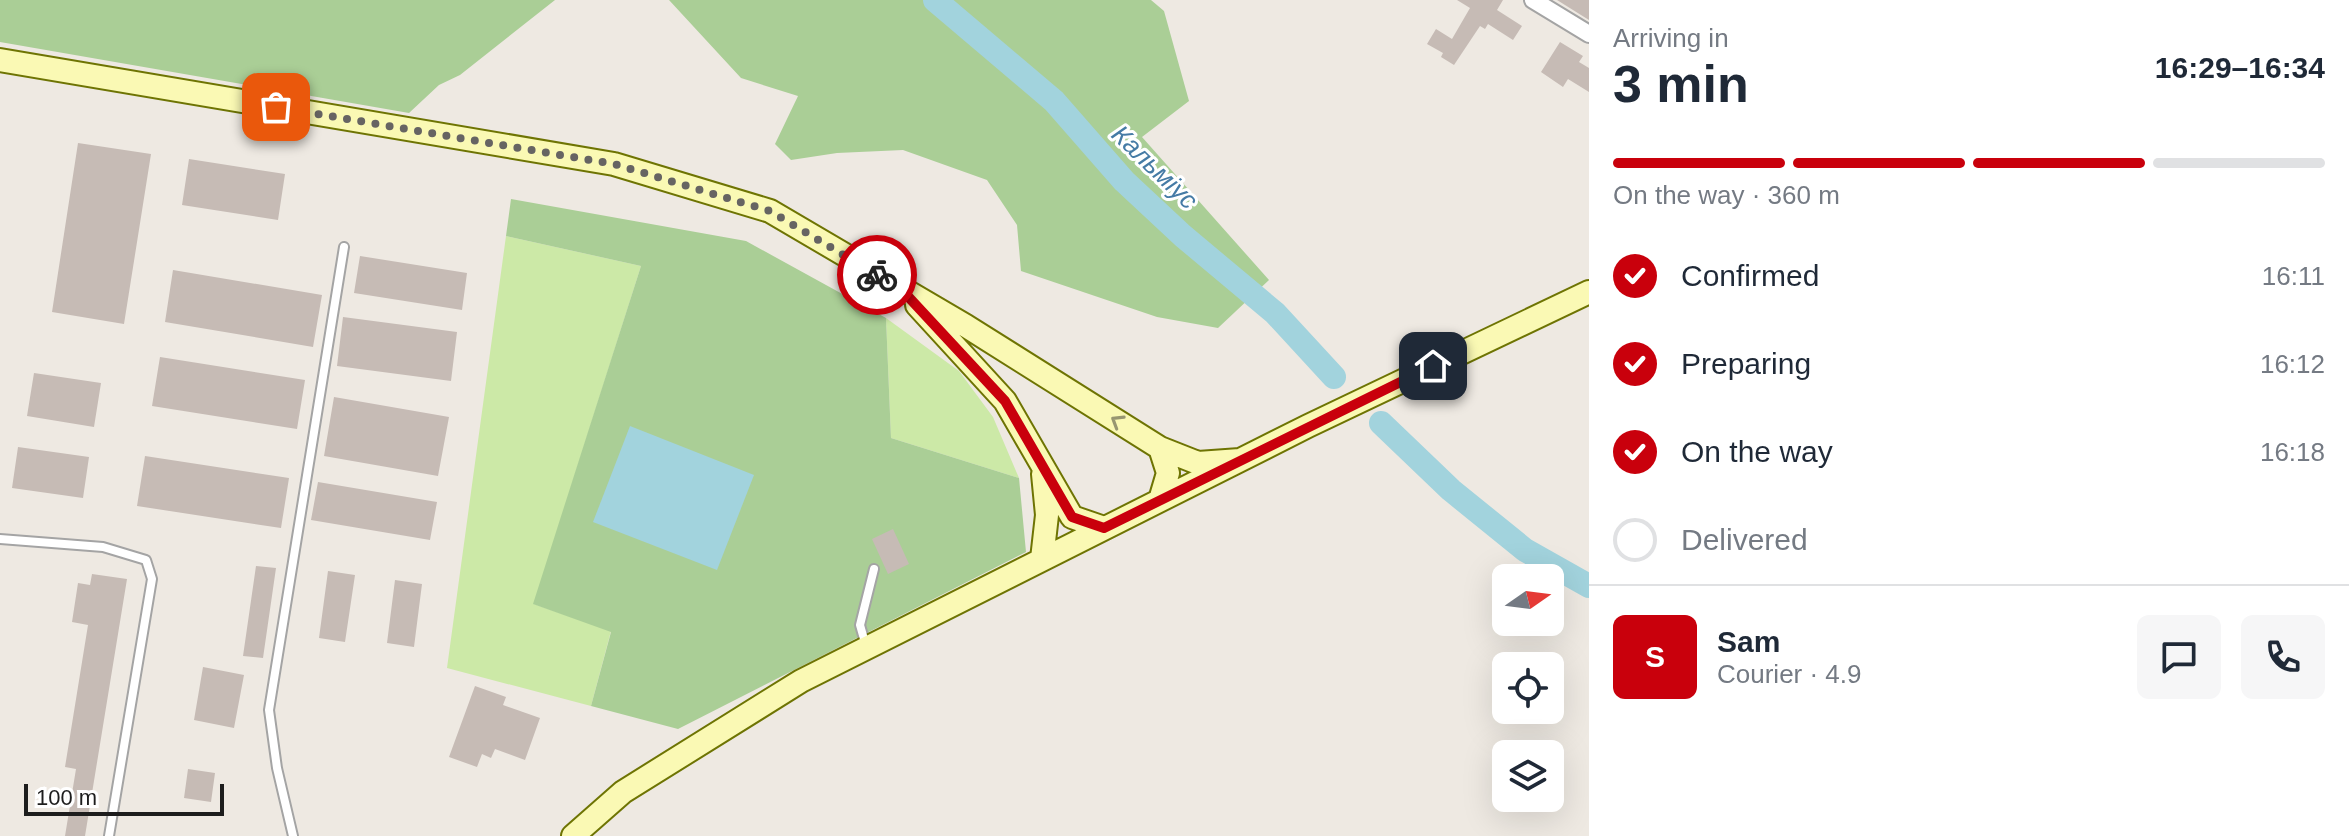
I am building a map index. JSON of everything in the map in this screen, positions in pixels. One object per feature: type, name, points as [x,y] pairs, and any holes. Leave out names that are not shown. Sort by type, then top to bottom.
[{"type":"street","points":[[1533,0],[1589,34]]},
{"type":"street","points":[[0,60],[614,164],[770,211],[966,326],[1160,448],[1198,463],[1240,460]]},
{"type":"street","points":[[902,290],[1005,401],[1072,517],[1104,528]]},
{"type":"street","points":[[573,836],[623,792],[801,681],[1240,460],[1589,292]]},
{"type":"street","points":[[1160,448],[1168,473],[1160,500]]},
{"type":"street","points":[[1042,559],[1047,515],[1043,469]]},
{"type":"lane","points":[[293,836],[277,768],[269,710],[344,247]]},
{"type":"lane","points":[[0,539],[103,547],[146,560],[152,579],[109,836]]},
{"type":"lane","points":[[866,648],[860,625],[874,569]]},
{"type":"green space","points":[[0,0],[555,0],[460,75],[439,85],[409,113],[0,42]]},
{"type":"green space","points":[[669,0],[1151,0],[1164,11],[1189,101],[1142,137],[1269,280],[1218,328],[1157,317],[1021,271],[1017,225],[987,180],[903,150],[837,153],[791,160],[775,144],[798,96],[741,78]]},
{"type":"green space","points":[[511,199],[746,241],[886,318],[891,438],[1019,478],[1026,552],[678,729],[591,706],[611,632],[533,604],[641,266],[506,236]]},
{"type":"green space","points":[[506,236],[641,266],[534,604],[611,631],[591,706],[447,668]]},
{"type":"green space","points":[[886,318],[959,371],[993,417],[1019,478],[891,438]]},
{"type":"water","points":[[630,426],[754,475],[717,570],[593,522]]},
{"type":"building","points":[[1457,0],[1503,0],[1497,10],[1522,26],[1513,40],[1488,24],[1485,29],[1480,26],[1454,65],[1441,57],[1443,53],[1427,44],[1436,29],[1452,39],[1470,8]]},
{"type":"building","points":[[1557,0],[1589,0],[1589,20]]},
{"type":"building","points":[[1560,42],[1583,56],[1579,62],[1589,68],[1589,92],[1568,79],[1563,87],[1541,72]]},
{"type":"building","points":[[78,143],[151,154],[124,324],[52,312]]},
{"type":"building","points":[[189,159],[285,174],[278,220],[182,205]]},
{"type":"building","points":[[360,256],[467,273],[462,310],[354,293]]},
{"type":"building","points":[[173,270],[322,295],[313,347],[165,322]]},
{"type":"building","points":[[343,317],[457,332],[451,381],[337,366]]},
{"type":"building","points":[[160,357],[305,380],[297,429],[152,406]]},
{"type":"building","points":[[34,373],[101,383],[94,427],[27,416]]},
{"type":"building","points":[[334,397],[449,417],[438,476],[324,456]]},
{"type":"building","points":[[18,447],[89,457],[83,498],[12,488]]},
{"type":"building","points":[[145,456],[289,478],[281,528],[137,506]]},
{"type":"building","points":[[318,482],[437,502],[430,540],[311,520]]},
{"type":"building","points":[[893,529],[909,564],[888,574],[872,539]]},
{"type":"building","points":[[256,566],[276,568],[263,658],[243,656]]},
{"type":"building","points":[[328,571],[355,575],[345,642],[319,638]]},
{"type":"building","points":[[92,574],[127,579],[85,836],[65,836],[76,769],[65,767],[88,625],[72,622],[78,583],[90,585]]},
{"type":"building","points":[[395,580],[422,584],[414,647],[387,643]]},
{"type":"building","points":[[203,667],[244,675],[234,728],[194,720]]},
{"type":"building","points":[[475,686],[506,697],[503,705],[540,718],[525,760],[495,749],[491,758],[482,754],[477,767],[449,757]]},
{"type":"building","points":[[188,769],[215,773],[211,802],[184,798]]},
{"type":"waterway","name":"Кальміус","points":[[935,0],[1054,101],[1124,181],[1183,236],[1275,313],[1334,377]]},
{"type":"waterway","name":"Кальміус","points":[[1381,423],[1451,490],[1525,550],[1589,586]]},
{"type":"way so far","points":[[276,107],[614,164],[770,211],[877,275]]},
{"type":"route","points":[[877,275],[902,290],[1005,401],[1072,517],[1104,528],[1433,366]]}]
